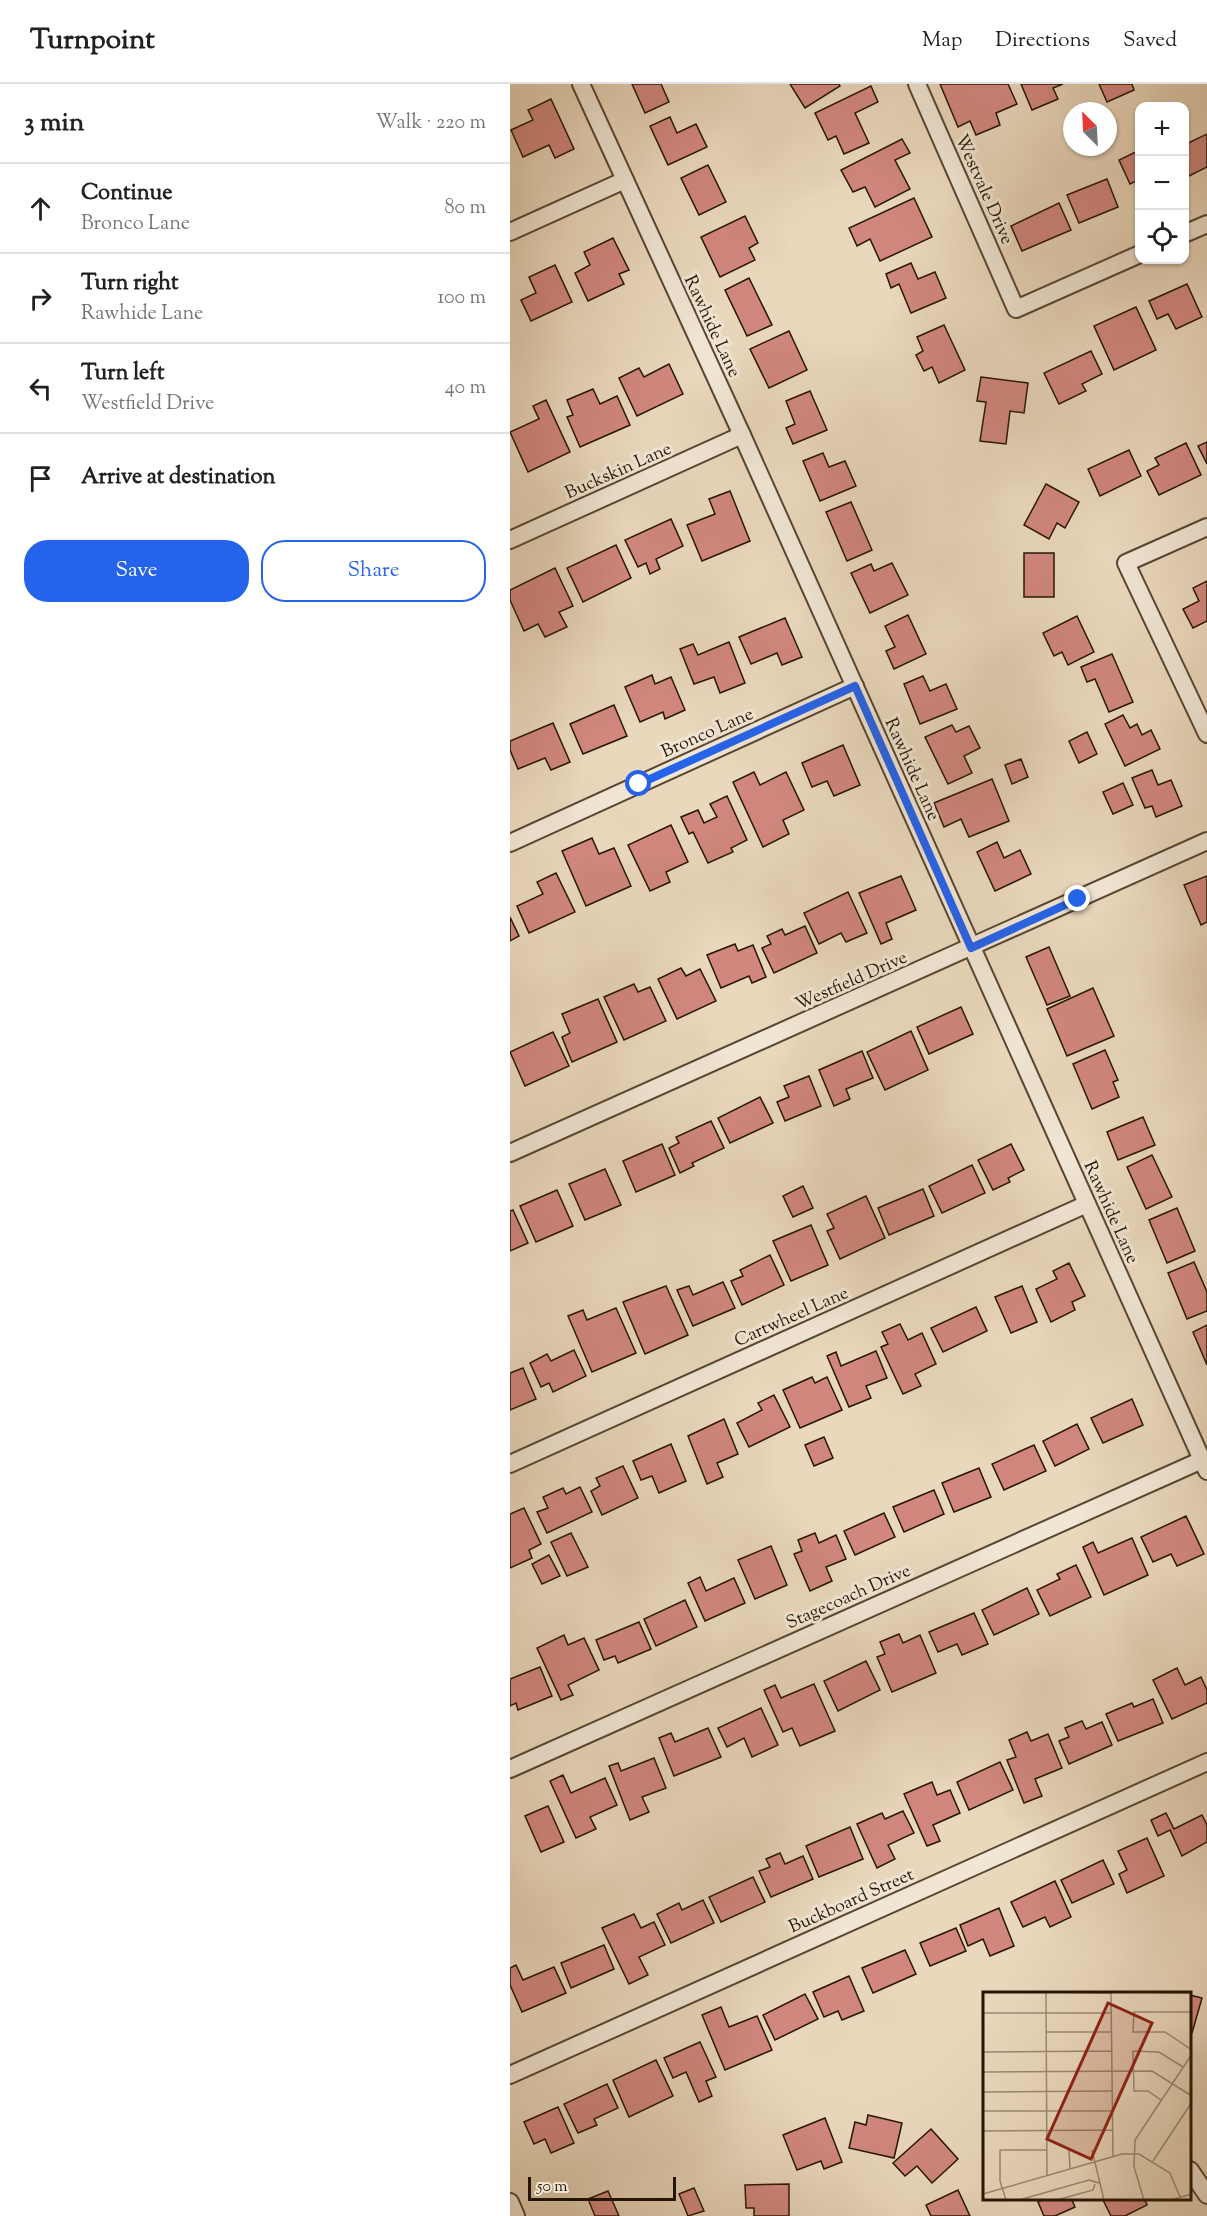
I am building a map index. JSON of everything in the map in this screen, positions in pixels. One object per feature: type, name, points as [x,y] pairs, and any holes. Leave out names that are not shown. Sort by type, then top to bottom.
[{"type":"street","name":"Rawhide Lane","points":[[581,84],[742,435],[1204,1465]]},
{"type":"street","name":"Westvale Drive","points":[[917,84],[1016,309],[1135,256]]},
{"type":"street","points":[[510,232],[625,180]]},
{"type":"street","points":[[1189,232],[1207,224]]},
{"type":"street","name":"Buckskin Lane","points":[[510,540],[742,435]]},
{"type":"street","points":[[1207,527],[1126,563],[1207,734]]},
{"type":"street","name":"Bronco Lane","points":[[510,843],[855,686]]},
{"type":"street","name":"Westfield Drive","points":[[510,1154],[1207,840]]},
{"type":"street","name":"Cartwheel Lane","points":[[510,1464],[1087,1204]]},
{"type":"street","name":"Stagecoach Drive","points":[[510,1769],[1204,1465]]},
{"type":"street","name":"Buckboard Street","points":[[510,2075],[1207,1762]]},
{"type":"street","points":[[1192,2172],[1207,2195]]},
{"type":"street","points":[[510,2202],[516,2216]]},
{"type":"building","points":[[632,84],[661,84],[669,102],[645,113]]},
{"type":"building","points":[[790,84],[839,84],[840,86],[805,108]]},
{"type":"building","points":[[940,84],[1008,84],[1017,104],[996,113],[1000,125],[976,135],[970,121],[958,127]]},
{"type":"building","points":[[1021,84],[1063,84],[1053,88],[1058,99],[1032,110]]},
{"type":"building","points":[[1099,84],[1132,84],[1134,90],[1107,102]]},
{"type":"building","points":[[871,86],[878,102],[855,113],[869,143],[844,154],[836,136],[828,140],[815,113]]},
{"type":"building","points":[[551,99],[574,149],[555,158],[549,145],[523,157],[511,130],[533,120],[528,110]]},
{"type":"building","points":[[670,117],[677,133],[696,124],[707,147],[668,165],[650,126]]},
{"type":"building","points":[[1207,134],[1207,167],[1189,176],[1189,156],[1189,143]]},
{"type":"building","points":[[902,139],[910,153],[895,160],[910,189],[875,207],[865,187],[853,192],[841,170]]},
{"type":"building","points":[[1135,152],[1135,182],[1130,184],[1119,160]]},
{"type":"building","points":[[708,165],[726,202],[699,215],[681,178]]},
{"type":"building","points":[[1107,179],[1118,207],[1079,223],[1067,195]]},
{"type":"building","points":[[914,198],[932,237],[880,261],[870,239],[857,246],[849,228]]},
{"type":"building","points":[[1059,203],[1071,230],[1022,251],[1011,226]]},
{"type":"building","points":[[745,216],[758,243],[749,248],[755,260],[720,277],[701,237]]},
{"type":"building","points":[[613,238],[629,270],[619,274],[624,284],[588,301],[575,273],[590,265],[584,252]]},
{"type":"building","points":[[911,263],[918,279],[935,272],[946,298],[911,313],[899,284],[891,288],[886,274]]},
{"type":"building","points":[[555,265],[572,302],[531,321],[521,300],[536,293],[529,277]]},
{"type":"building","points":[[749,278],[772,325],[747,336],[725,290]]},
{"type":"building","points":[[1187,284],[1202,317],[1176,329],[1168,314],[1157,319],[1149,301]]},
{"type":"building","points":[[1136,307],[1156,350],[1114,370],[1094,326]]},
{"type":"building","points":[[944,325],[965,370],[939,383],[932,367],[924,371],[916,355],[923,351],[917,337]]},
{"type":"building","points":[[789,331],[807,370],[769,388],[750,349]]},
{"type":"building","points":[[1091,351],[1102,374],[1082,384],[1086,391],[1059,404],[1044,373]]},
{"type":"building","points":[[669,364],[683,394],[637,416],[619,378],[639,368],[644,377]]},
{"type":"building","points":[[981,377],[1028,383],[1024,413],[1010,411],[1006,444],[980,441],[986,402],[977,401]]},
{"type":"building","points":[[593,389],[600,404],[617,396],[630,425],[580,447],[567,417],[573,415],[567,400]]},
{"type":"building","points":[[810,391],[827,430],[793,444],[786,428],[795,424],[786,401]]},
{"type":"building","points":[[546,400],[570,452],[528,472],[510,432],[539,419],[533,406]]},
{"type":"building","points":[[1207,442],[1207,464],[1198,446]]},
{"type":"building","points":[[1186,443],[1201,475],[1159,495],[1147,471],[1159,465],[1155,458]]},
{"type":"building","points":[[1129,450],[1141,476],[1100,496],[1088,469]]},
{"type":"building","points":[[823,453],[829,467],[845,461],[856,486],[820,501],[803,461]]},
{"type":"building","points":[[1046,484],[1079,502],[1065,528],[1057,523],[1049,539],[1024,525]]},
{"type":"building","points":[[730,491],[750,541],[702,561],[687,525],[715,514],[709,499]]},
{"type":"building","points":[[851,502],[872,550],[847,561],[826,512]]},
{"type":"building","points":[[671,519],[683,546],[656,559],[660,569],[650,574],[646,563],[638,567],[625,540]]},
{"type":"building","points":[[616,545],[631,578],[583,602],[567,568]]},
{"type":"building","points":[[1024,553],[1054,553],[1054,597],[1024,597]]},
{"type":"building","points":[[892,563],[908,595],[870,613],[851,573],[871,564],[874,571]]},
{"type":"building","points":[[555,568],[573,606],[559,612],[567,627],[545,637],[538,624],[524,631],[510,600],[510,590]]},
{"type":"building","points":[[1207,581],[1207,621],[1193,628],[1183,609],[1199,601],[1193,588]]},
{"type":"building","points":[[908,615],[926,654],[894,669],[886,651],[895,647],[885,626]]},
{"type":"building","points":[[1077,616],[1094,652],[1068,665],[1062,652],[1054,656],[1043,633]]},
{"type":"building","points":[[785,618],[802,657],[782,665],[777,653],[751,664],[739,637]]},
{"type":"building","points":[[729,642],[745,683],[720,693],[714,677],[694,684],[680,649],[693,644],[698,655]]},
{"type":"building","points":[[1112,654],[1133,702],[1109,712],[1095,679],[1087,682],[1081,667]]},
{"type":"building","points":[[652,675],[655,684],[671,677],[685,710],[665,719],[663,712],[640,722],[625,687]]},
{"type":"building","points":[[923,676],[930,691],[946,684],[957,709],[920,724],[904,684]]},
{"type":"building","points":[[614,705],[627,736],[583,754],[570,724]]},
{"type":"building","points":[[1123,715],[1130,728],[1137,724],[1142,735],[1151,730],[1160,749],[1125,766],[1105,724]]},
{"type":"building","points":[[553,723],[570,762],[551,770],[545,758],[518,769],[510,750],[510,741]]},
{"type":"building","points":[[952,725],[956,732],[969,726],[980,748],[964,756],[972,773],[948,784],[925,737]]},
{"type":"building","points":[[1087,732],[1097,754],[1079,763],[1069,741]]},
{"type":"building","points":[[843,745],[860,785],[834,796],[827,781],[812,787],[802,763]]},
{"type":"building","points":[[1021,759],[1028,777],[1012,784],[1005,765]]},
{"type":"building","points":[[1152,770],[1158,785],[1171,780],[1182,806],[1156,817],[1152,806],[1145,808],[1132,778]]},
{"type":"building","points":[[754,772],[760,785],[786,772],[804,810],[783,820],[789,834],[763,847],[733,782]]},
{"type":"building","points":[[992,779],[1009,821],[969,837],[961,819],[944,827],[934,803]]},
{"type":"building","points":[[1123,783],[1133,805],[1113,814],[1103,792]]},
{"type":"building","points":[[727,796],[747,840],[731,848],[733,852],[708,863],[693,832],[689,834],[681,817],[698,810],[704,823],[717,817],[710,804]]},
{"type":"building","points":[[671,825],[688,862],[666,872],[670,882],[650,891],[628,845]]},
{"type":"building","points":[[592,838],[599,854],[614,848],[631,886],[586,906],[562,851]]},
{"type":"building","points":[[997,842],[1004,858],[1020,850],[1031,874],[995,891],[977,852]]},
{"type":"building","points":[[556,873],[575,912],[529,933],[517,906],[543,894],[537,882]]},
{"type":"building","points":[[901,876],[916,910],[886,923],[892,939],[881,944],[859,893]]},
{"type":"building","points":[[1207,876],[1207,922],[1201,925],[1184,885]]},
{"type":"building","points":[[848,892],[867,933],[846,942],[841,933],[819,944],[804,913]]},
{"type":"building","points":[[510,917],[519,936],[510,941]]},
{"type":"building","points":[[805,926],[817,953],[774,973],[762,948],[771,944],[767,936],[782,929],[785,935]]},
{"type":"building","points":[[735,944],[738,951],[753,945],[766,977],[752,983],[749,976],[721,988],[707,955]]},
{"type":"building","points":[[1049,947],[1070,996],[1047,1005],[1026,957]]},
{"type":"building","points":[[681,968],[686,976],[700,969],[716,1001],[677,1019],[658,979]]},
{"type":"building","points":[[634,984],[638,992],[650,987],[666,1021],[624,1040],[604,997]]},
{"type":"building","points":[[1093,988],[1114,1036],[1067,1056],[1047,1009]]},
{"type":"building","points":[[598,999],[617,1042],[572,1062],[562,1037],[570,1033],[562,1014]]},
{"type":"building","points":[[961,1007],[973,1034],[929,1054],[917,1027]]},
{"type":"building","points":[[911,1031],[928,1070],[885,1090],[867,1052]]},
{"type":"building","points":[[553,1032],[569,1066],[525,1086],[510,1052]]},
{"type":"building","points":[[1105,1050],[1118,1080],[1113,1082],[1119,1097],[1092,1109],[1073,1064]]},
{"type":"building","points":[[862,1051],[873,1078],[846,1089],[850,1099],[834,1106],[819,1070]]},
{"type":"building","points":[[809,1076],[821,1106],[785,1121],[777,1102],[789,1097],[784,1086]]},
{"type":"building","points":[[760,1097],[773,1123],[730,1143],[718,1118]]},
{"type":"building","points":[[1143,1117],[1155,1145],[1118,1160],[1107,1132]]},
{"type":"building","points":[[711,1121],[724,1148],[692,1163],[694,1166],[680,1173],[669,1148],[679,1143],[676,1137]]},
{"type":"building","points":[[662,1144],[675,1175],[636,1192],[623,1161]]},
{"type":"building","points":[[1011,1144],[1024,1170],[1008,1178],[1010,1182],[993,1190],[978,1160]]},
{"type":"building","points":[[1152,1155],[1172,1197],[1146,1209],[1127,1167]]},
{"type":"building","points":[[972,1165],[985,1193],[942,1213],[929,1186]]},
{"type":"building","points":[[605,1169],[621,1205],[585,1220],[569,1184]]},
{"type":"building","points":[[803,1186],[813,1208],[793,1217],[783,1196]]},
{"type":"building","points":[[923,1189],[934,1216],[889,1235],[878,1208]]},
{"type":"building","points":[[557,1190],[573,1226],[536,1242],[520,1206]]},
{"type":"building","points":[[866,1196],[885,1238],[840,1259],[827,1231],[834,1228],[827,1214]]},
{"type":"building","points":[[1177,1208],[1195,1251],[1167,1263],[1149,1220]]},
{"type":"building","points":[[513,1210],[528,1243],[510,1251],[510,1211]]},
{"type":"building","points":[[811,1225],[828,1265],[791,1281],[773,1241]]},
{"type":"building","points":[[770,1255],[784,1285],[742,1305],[731,1281],[743,1276],[740,1270]]},
{"type":"building","points":[[1194,1262],[1207,1292],[1207,1311],[1187,1319],[1168,1273]]},
{"type":"building","points":[[1069,1263],[1085,1296],[1072,1302],[1075,1310],[1051,1322],[1036,1289],[1057,1279],[1053,1271]]},
{"type":"building","points":[[723,1282],[735,1308],[693,1326],[677,1290],[689,1286],[693,1295]]},
{"type":"building","points":[[666,1286],[688,1335],[645,1354],[623,1302]]},
{"type":"building","points":[[1022,1286],[1037,1322],[1011,1333],[995,1297]]},
{"type":"building","points":[[976,1307],[987,1331],[943,1352],[931,1328]]},
{"type":"building","points":[[616,1308],[636,1353],[592,1372],[568,1316],[583,1310],[587,1320]]},
{"type":"building","points":[[900,1324],[908,1340],[922,1333],[936,1364],[915,1374],[921,1386],[903,1394],[881,1347],[888,1344],[882,1332]]},
{"type":"building","points":[[1207,1325],[1207,1365],[1193,1332]]},
{"type":"building","points":[[574,1350],[586,1376],[553,1392],[549,1383],[541,1387],[530,1363],[547,1354],[551,1361]]},
{"type":"building","points":[[876,1351],[887,1378],[866,1386],[871,1398],[849,1407],[827,1356],[836,1352],[841,1366]]},
{"type":"building","points":[[523,1368],[536,1399],[510,1410],[510,1373]]},
{"type":"building","points":[[812,1377],[815,1383],[827,1377],[842,1410],[800,1428],[783,1390]]},
{"type":"building","points":[[774,1395],[790,1427],[749,1447],[737,1423],[762,1410],[758,1403]]},
{"type":"building","points":[[1132,1399],[1143,1425],[1103,1443],[1091,1418]]},
{"type":"building","points":[[724,1419],[738,1454],[717,1463],[723,1477],[707,1484],[688,1436]]},
{"type":"building","points":[[1077,1424],[1089,1449],[1055,1466],[1043,1441]]},
{"type":"building","points":[[824,1437],[833,1458],[814,1466],[805,1445]]},
{"type":"building","points":[[671,1444],[686,1481],[659,1493],[652,1476],[641,1480],[633,1461]]},
{"type":"building","points":[[1034,1445],[1046,1471],[1004,1490],[992,1464]]},
{"type":"building","points":[[623,1466],[638,1498],[602,1515],[591,1491],[600,1486],[596,1478]]},
{"type":"building","points":[[979,1468],[991,1497],[954,1512],[942,1483]]},
{"type":"building","points":[[580,1487],[592,1512],[547,1533],[537,1512],[548,1508],[543,1497],[563,1488],[566,1494]]},
{"type":"building","points":[[934,1490],[944,1514],[904,1532],[893,1507]]},
{"type":"building","points":[[524,1508],[541,1544],[529,1550],[532,1558],[510,1568],[510,1514]]},
{"type":"building","points":[[884,1513],[895,1537],[855,1555],[844,1531]]},
{"type":"building","points":[[1186,1516],[1204,1554],[1177,1566],[1171,1554],[1153,1562],[1141,1537]]},
{"type":"building","points":[[571,1533],[588,1567],[567,1576],[551,1542]]},
{"type":"building","points":[[815,1533],[819,1543],[836,1535],[846,1559],[826,1567],[832,1581],[810,1591],[794,1554],[802,1551],[798,1540]]},
{"type":"building","points":[[1132,1538],[1148,1575],[1104,1595],[1083,1547],[1093,1542],[1098,1553]]},
{"type":"building","points":[[771,1546],[787,1585],[755,1599],[738,1560]]},
{"type":"building","points":[[549,1555],[560,1576],[542,1584],[532,1564]]},
{"type":"building","points":[[1076,1565],[1091,1597],[1050,1616],[1037,1590],[1060,1579],[1057,1574]]},
{"type":"building","points":[[700,1577],[706,1591],[734,1578],[745,1603],[705,1621],[688,1583]]},
{"type":"building","points":[[1027,1588],[1039,1614],[994,1635],[982,1610]]},
{"type":"building","points":[[685,1600],[697,1627],[656,1646],[644,1619]]},
{"type":"building","points":[[974,1613],[988,1644],[962,1655],[957,1644],[938,1652],[929,1632]]},
{"type":"building","points":[[639,1622],[651,1649],[618,1663],[615,1656],[604,1660],[596,1640]]},
{"type":"building","points":[[899,1634],[903,1643],[920,1635],[936,1673],[892,1692],[877,1657],[885,1654],[880,1642]]},
{"type":"building","points":[[564,1635],[568,1645],[584,1638],[599,1670],[568,1685],[573,1695],[561,1700],[537,1648]]},
{"type":"building","points":[[866,1661],[880,1690],[838,1711],[824,1681]]},
{"type":"building","points":[[540,1667],[552,1696],[518,1710],[516,1703],[510,1706],[510,1679]]},
{"type":"building","points":[[1177,1668],[1185,1685],[1201,1677],[1207,1690],[1207,1703],[1172,1719],[1153,1680]]},
{"type":"building","points":[[814,1684],[835,1731],[800,1746],[792,1728],[783,1732],[764,1690],[775,1685],[781,1698]]},
{"type":"building","points":[[1153,1699],[1163,1723],[1118,1741],[1106,1714],[1132,1703],[1134,1707]]},
{"type":"building","points":[[761,1708],[778,1745],[752,1757],[744,1738],[727,1747],[718,1728]]},
{"type":"building","points":[[1082,1721],[1086,1729],[1102,1722],[1112,1745],[1069,1764],[1059,1741],[1069,1737],[1065,1728]]},
{"type":"building","points":[[708,1728],[721,1757],[674,1776],[659,1738],[671,1733],[675,1742]]},
{"type":"building","points":[[1027,1732],[1031,1741],[1048,1734],[1062,1768],[1035,1779],[1042,1796],[1024,1803],[1007,1760],[1016,1757],[1009,1740]]},
{"type":"building","points":[[654,1758],[666,1788],[642,1797],[649,1812],[630,1820],[609,1766],[618,1763],[621,1771]]},
{"type":"building","points":[[1000,1762],[1013,1790],[969,1810],[957,1782]]},
{"type":"building","points":[[563,1775],[571,1793],[605,1778],[617,1805],[590,1817],[596,1829],[576,1838],[550,1781]]},
{"type":"building","points":[[932,1782],[937,1795],[950,1790],[960,1813],[933,1825],[940,1841],[927,1846],[904,1794]]},
{"type":"building","points":[[548,1806],[564,1842],[541,1852],[525,1816]]},
{"type":"building","points":[[903,1811],[914,1833],[888,1845],[895,1859],[877,1868],[857,1824],[882,1813],[885,1819]]},
{"type":"building","points":[[1166,1813],[1174,1829],[1202,1815],[1207,1825],[1207,1842],[1182,1856],[1170,1830],[1158,1836],[1151,1820]]},
{"type":"building","points":[[850,1827],[863,1859],[819,1877],[806,1846]]},
{"type":"building","points":[[1147,1838],[1164,1876],[1127,1893],[1119,1874],[1127,1870],[1118,1851]]},
{"type":"building","points":[[780,1853],[785,1864],[803,1856],[813,1879],[771,1897],[759,1871],[770,1867],[766,1859]]},
{"type":"building","points":[[1103,1860],[1114,1884],[1072,1903],[1061,1880]]},
{"type":"building","points":[[753,1877],[765,1902],[721,1922],[709,1897]]},
{"type":"building","points":[[1055,1881],[1071,1917],[1050,1927],[1045,1917],[1023,1927],[1011,1902]]},
{"type":"building","points":[[703,1900],[714,1923],[671,1943],[657,1914],[679,1903],[682,1910]]},
{"type":"building","points":[[999,1908],[1014,1946],[990,1956],[983,1939],[968,1946],[960,1925]]},
{"type":"building","points":[[634,1914],[641,1928],[654,1922],[665,1945],[639,1957],[648,1975],[629,1984],[602,1928]]},
{"type":"building","points":[[956,1928],[966,1951],[930,1966],[920,1943]]},
{"type":"building","points":[[604,1945],[614,1969],[571,1988],[561,1963]]},
{"type":"building","points":[[905,1950],[916,1974],[873,1993],[862,1968]]},
{"type":"building","points":[[516,1965],[523,1980],[554,1967],[566,1993],[522,2012],[510,1985],[510,1968]]},
{"type":"building","points":[[849,1976],[864,2011],[842,2020],[838,2011],[824,2017],[813,1992]]},
{"type":"building","points":[[805,1994],[818,2019],[775,2040],[763,2015]]},
{"type":"building","points":[[1192,1996],[1202,1998],[1192,2033]]},
{"type":"building","points":[[721,2007],[729,2027],[757,2016],[772,2050],[725,2070],[702,2015]]},
{"type":"building","points":[[700,2042],[716,2077],[706,2081],[712,2096],[699,2102],[686,2072],[673,2078],[664,2058]]},
{"type":"building","points":[[656,2060],[673,2096],[629,2117],[613,2080]]},
{"type":"building","points":[[607,2084],[618,2108],[594,2119],[597,2125],[578,2133],[564,2104]]},
{"type":"building","points":[[558,2107],[574,2143],[551,2153],[545,2139],[534,2144],[524,2122]]},
{"type":"building","points":[[868,2115],[902,2123],[894,2158],[849,2148],[855,2122],[866,2125]]},
{"type":"building","points":[[825,2118],[842,2162],[824,2169],[821,2161],[797,2170],[783,2135]]},
{"type":"building","points":[[931,2129],[958,2159],[932,2183],[917,2166],[905,2176],[893,2163]]},
{"type":"building","points":[[789,2184],[789,2216],[754,2216],[754,2208],[746,2208],[745,2185]]},
{"type":"building","points":[[694,2188],[704,2211],[688,2216],[679,2194]]},
{"type":"building","points":[[958,2190],[970,2216],[931,2216],[926,2205]]},
{"type":"building","points":[[608,2191],[619,2216],[595,2216],[588,2199]]},
{"type":"building","points":[[1072,2201],[1075,2207],[1055,2216],[1044,2216],[1038,2202]]},
{"type":"building","points":[[1104,2201],[1145,2201],[1147,2205],[1125,2216],[1111,2216]]},
{"type":"route","points":[[639,784],[855,686],[971,948],[1078,899]]}]
